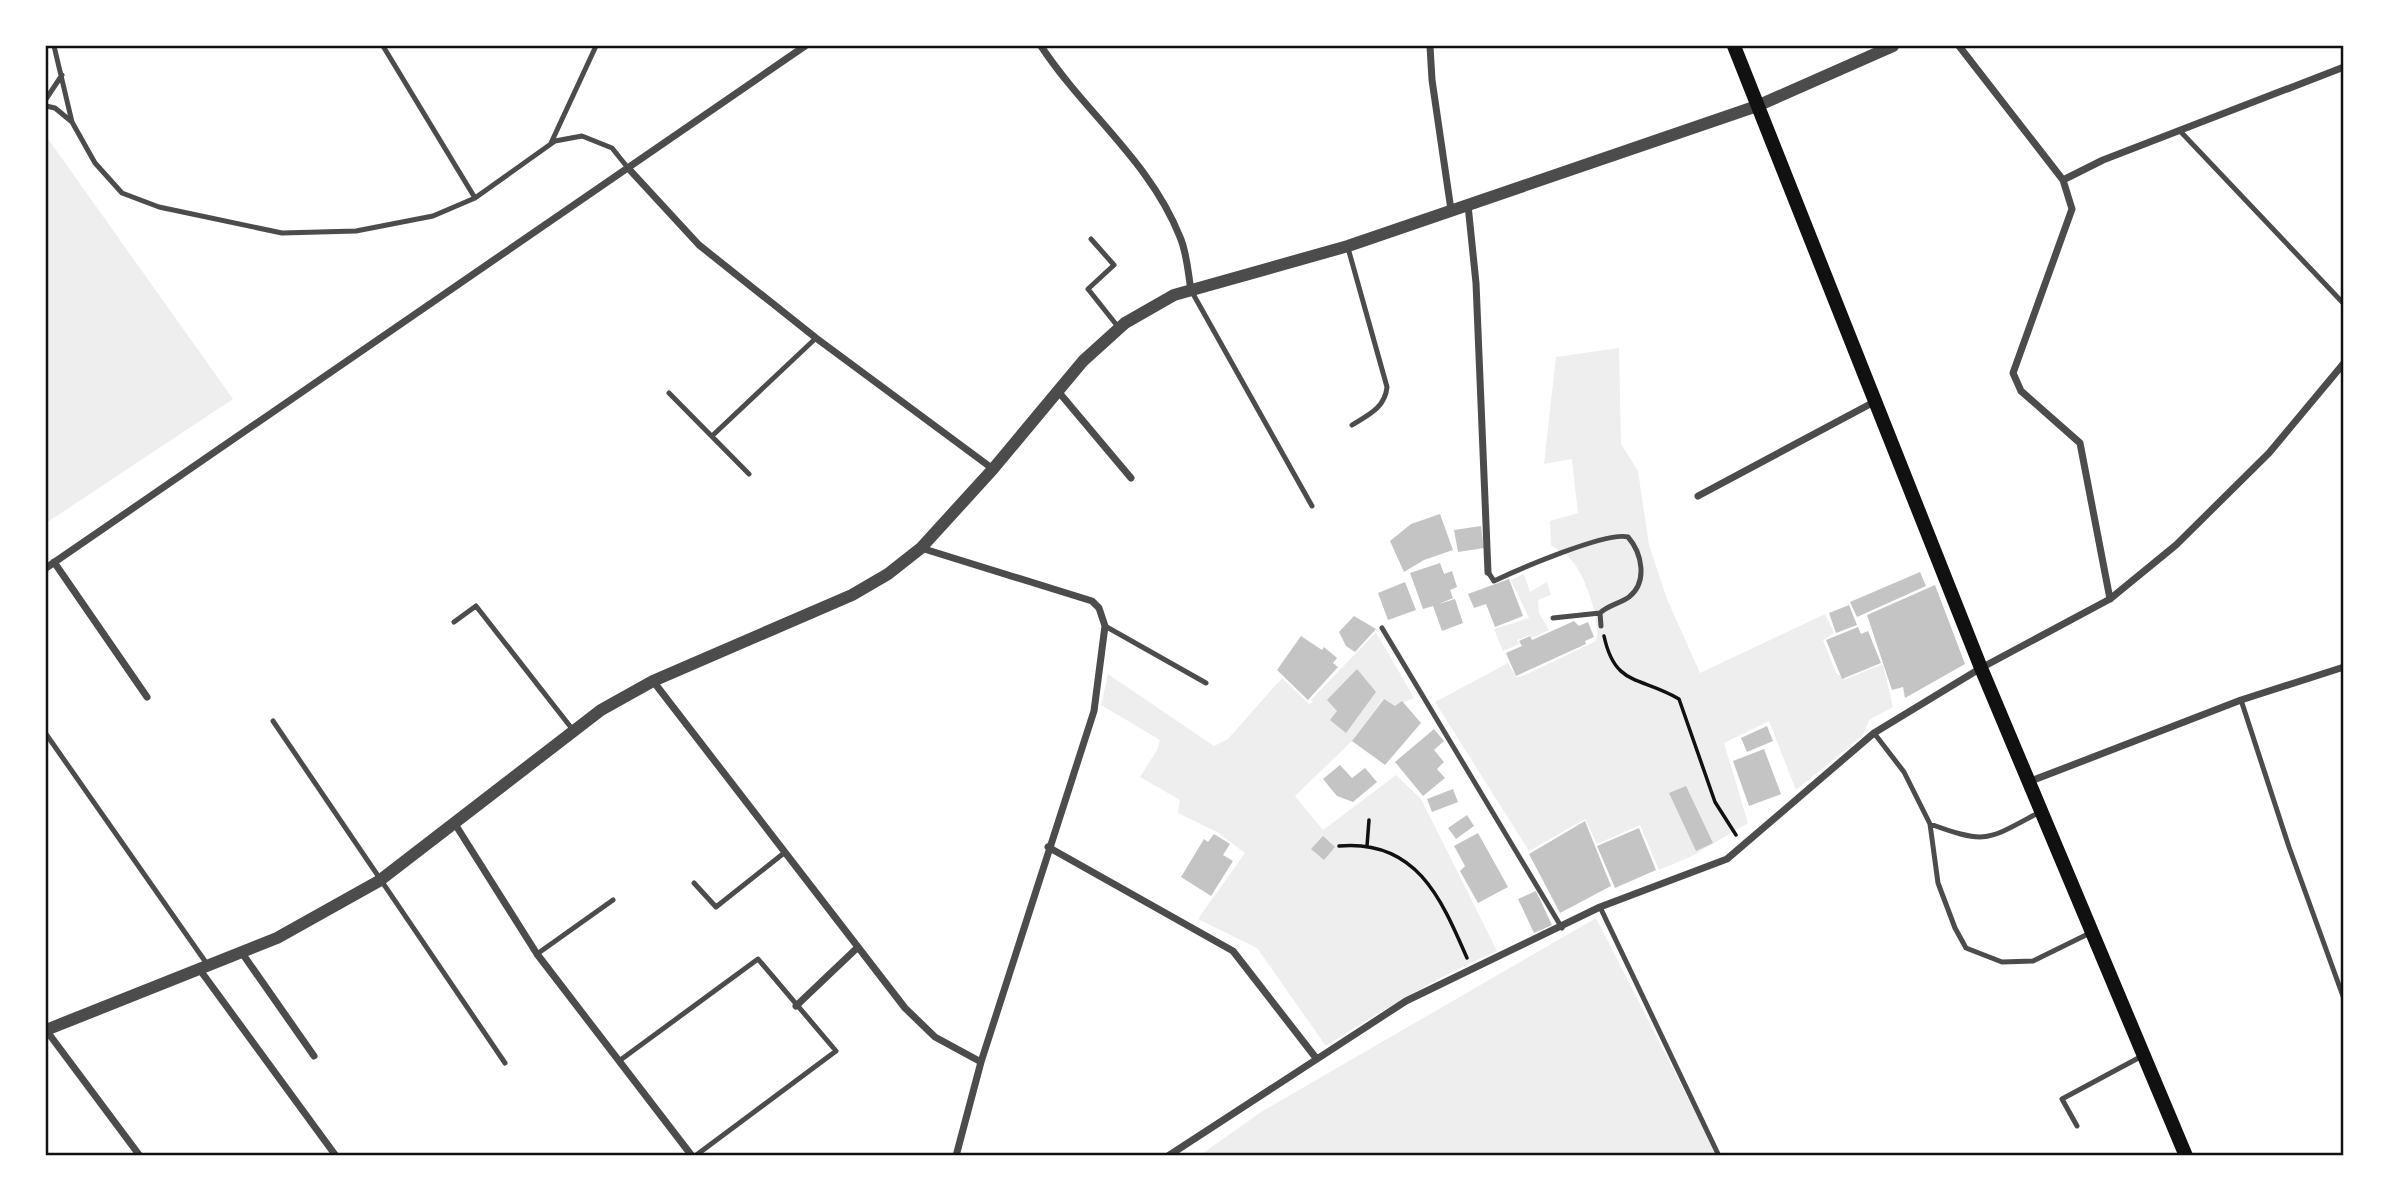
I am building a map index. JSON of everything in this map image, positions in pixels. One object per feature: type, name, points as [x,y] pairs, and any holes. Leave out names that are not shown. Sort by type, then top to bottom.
[{"type":"main road","points":[[1734,46],[1982,668],[2186,1156]]},
{"type":"street","points":[[46,568],[805,46]]},
{"type":"street","points":[[1041,46],[1066,84],[1142,166],[1181,238],[1191,290]]},
{"type":"street","points":[[1430,46],[1432,79],[1451,210]]},
{"type":"street","points":[[141,1156],[46,1030],[277,938],[379,881],[573,730],[653,681],[852,595],[888,574],[921,548],[993,469],[1057,389],[1119,328],[1174,295],[1348,246],[1756,106],[1893,46]]},
{"type":"street","points":[[1959,46],[2063,180],[2072,209],[2013,373],[2021,391],[2080,443],[2110,600]]},
{"type":"street","points":[[2063,180],[2103,160],[2343,67]]},
{"type":"street","points":[[628,168],[699,245],[816,338],[993,469]]},
{"type":"street","points":[[1468,204],[1476,283],[1488,572]]},
{"type":"street","points":[[1168,1156],[1406,1001],[1562,928],[1600,906],[1727,859],[1874,733],[1982,668],[2110,600],[2176,545],[2259,463],[2343,363]]},
{"type":"street","points":[[1057,389],[1131,478]]},
{"type":"street","points":[[1698,496],[1874,402]]},
{"type":"street","points":[[921,548],[1092,601],[1099,608],[1105,626],[1094,711],[1048,847],[981,1062],[956,1156]]},
{"type":"street","points":[[54,562],[147,697]]},
{"type":"street","points":[[2031,781],[2241,700],[2343,667]]},
{"type":"street","points":[[653,681],[905,1008],[935,1037],[981,1062]]},
{"type":"street","points":[[455,824],[537,954],[693,1156]]},
{"type":"street","points":[[1048,847],[1233,951],[1316,1058]]},
{"type":"street","points":[[796,1006],[857,948]]},
{"type":"street","points":[[242,953],[314,1056]]},
{"type":"street","points":[[205,968],[337,1156]]},
{"type":"lane","points":[[54,46],[72,122],[95,163],[122,193],[159,207],[282,233],[356,231],[433,216],[475,198],[551,143],[582,136],[612,148],[628,168]]},
{"type":"lane","points":[[383,46],[475,198]]},
{"type":"lane","points":[[551,143],[596,46]]},
{"type":"lane","points":[[46,99],[62,75]]},
{"type":"lane","points":[[46,106],[55,108],[72,122]]},
{"type":"lane","points":[[2180,131],[2343,304]]},
{"type":"lane","points":[[1091,239],[1114,265],[1088,289],[1119,328]]},
{"type":"lane","points":[[1348,246],[1387,387],[1386,399],[1380,407],[1352,425]]},
{"type":"lane","points":[[1191,290],[1312,506]]},
{"type":"lane","points":[[712,436],[816,338]]},
{"type":"lane","points":[[668,393],[749,474]]},
{"type":"lane","points":[[1488,572],[1493,581],[1577,548],[1619,535],[1628,537],[1640,556],[1639,583],[1632,594],[1600,613],[1553,618]]},
{"type":"lane","points":[[454,622],[476,606],[573,730]]},
{"type":"lane","points":[[1600,613],[1601,626]]},
{"type":"lane","points":[[1105,626],[1206,683]]},
{"type":"lane","points":[[1382,628],[1562,928]]},
{"type":"lane","points":[[2241,700],[2343,999]]},
{"type":"lane","points":[[273,721],[379,881],[505,1063]]},
{"type":"lane","points":[[1874,733],[1904,772],[1930,824],[1938,883],[1955,928],[1966,948],[2002,962],[2033,961],[2093,931]]},
{"type":"lane","points":[[46,734],[205,968]]},
{"type":"lane","points":[[1930,824],[1968,838],[1992,837],[2043,810]]},
{"type":"lane","points":[[694,883],[716,907],[784,853]]},
{"type":"lane","points":[[537,954],[612,900]]},
{"type":"lane","points":[[1600,906],[1719,1156]]},
{"type":"lane","points":[[619,1061],[758,959],[836,1051],[693,1156]]},
{"type":"lane","points":[[2077,1126],[2062,1099],[2144,1055]]},
{"type":"path","points":[[1601,626],[1612,665],[1625,676],[1679,699],[1715,802],[1745,844]]},
{"type":"path","points":[[1367,846],[1369,820]]},
{"type":"path","points":[[1339,846],[1367,846],[1402,857],[1431,887],[1473,970]]},
{"type":"shaded area","points":[[46,136],[233,399],[46,523]]},
{"type":"shaded area","points":[[1619,348],[1621,444],[1638,471],[1649,545],[1667,599],[1700,673],[1825,614],[1834,633],[1823,640],[1836,673],[1846,679],[1883,664],[1893,707],[1869,720],[1863,735],[1796,790],[1769,721],[1724,743],[1748,823],[1692,856],[1659,870],[1640,825],[1597,844],[1585,819],[1529,851],[1435,702],[1508,663],[1516,677],[1523,676],[1596,641],[1594,612],[1583,578],[1571,559],[1551,545],[1550,521],[1578,513],[1572,459],[1544,464],[1556,357]]},
{"type":"shaded area","points":[[1524,574],[1530,592],[1547,582],[1551,595],[1538,600],[1539,613],[1549,630],[1532,638],[1530,635],[1517,640],[1519,644],[1503,651],[1494,629],[1529,618],[1511,580]]},
{"type":"shaded area","points":[[1376,632],[1414,698],[1395,706],[1383,699],[1352,741],[1295,796],[1323,830],[1396,775],[1421,799],[1497,951],[1410,995],[1326,1046],[1257,948],[1198,919],[1245,853],[1217,832],[1178,813],[1180,800],[1140,777],[1157,750],[1160,740],[1101,705],[1108,674],[1214,746],[1228,739],[1282,678],[1309,704],[1313,702],[1311,700]]},
{"type":"shaded area","points":[[1596,918],[1717,1155],[1199,1156],[1261,1112]]},
{"type":"building","points":[[1440,514],[1453,550],[1424,560],[1404,572],[1390,541],[1411,524]]},
{"type":"building","points":[[1481,526],[1484,548],[1458,552],[1454,530]]},
{"type":"building","points":[[1440,563],[1444,574],[1452,571],[1457,587],[1450,590],[1453,598],[1439,604],[1455,599],[1463,623],[1442,631],[1433,606],[1423,609],[1410,573]]},
{"type":"building","points":[[1920,572],[1926,586],[1857,617],[1850,602]]},
{"type":"building","points":[[1509,579],[1523,616],[1495,627],[1486,604],[1474,608],[1468,594]]},
{"type":"building","points":[[1405,582],[1416,610],[1388,620],[1378,593]]},
{"type":"building","points":[[1935,585],[1965,664],[1905,698],[1903,687],[1892,690],[1867,615]]},
{"type":"building","points":[[1849,605],[1857,625],[1836,633],[1829,613]]},
{"type":"building","points":[[1354,616],[1376,629],[1355,652],[1346,646],[1339,632]]},
{"type":"building","points":[[1574,621],[1579,626],[1588,622],[1594,637],[1585,641],[1586,644],[1516,676],[1506,653],[1522,646],[1519,641],[1530,636],[1532,640]]},
{"type":"building","points":[[1858,627],[1861,634],[1868,631],[1881,663],[1842,679],[1826,640]]},
{"type":"building","points":[[1301,636],[1322,650],[1324,647],[1337,658],[1333,663],[1338,667],[1308,700],[1277,670]]},
{"type":"building","points":[[1357,669],[1376,692],[1346,733],[1330,720],[1337,711],[1327,700]]},
{"type":"building","points":[[1384,699],[1395,706],[1402,701],[1421,723],[1385,765],[1352,741]]},
{"type":"building","points":[[1767,726],[1773,741],[1747,752],[1741,738]]},
{"type":"building","points":[[1434,729],[1444,741],[1434,750],[1444,762],[1437,769],[1445,778],[1423,796],[1395,762]]},
{"type":"building","points":[[1764,749],[1781,794],[1749,806],[1733,761]]},
{"type":"building","points":[[1340,765],[1352,778],[1365,768],[1377,782],[1353,802],[1337,796],[1323,779]]},
{"type":"building","points":[[1686,786],[1713,843],[1696,851],[1669,793]]},
{"type":"building","points":[[1453,789],[1458,802],[1432,812],[1427,799]]},
{"type":"building","points":[[1467,815],[1474,826],[1456,839],[1448,828]]},
{"type":"building","points":[[1585,821],[1611,886],[1560,913],[1529,854]]},
{"type":"building","points":[[1639,828],[1656,870],[1615,888],[1597,846]]},
{"type":"building","points":[[1478,833],[1508,887],[1478,903],[1460,871],[1465,866],[1454,846]]},
{"type":"building","points":[[1214,834],[1230,844],[1223,855],[1233,861],[1211,896],[1181,877],[1204,839],[1208,842]]},
{"type":"building","points":[[1323,836],[1335,847],[1324,860],[1311,849]]},
{"type":"building","points":[[1536,891],[1552,925],[1534,933],[1518,899]]}]
